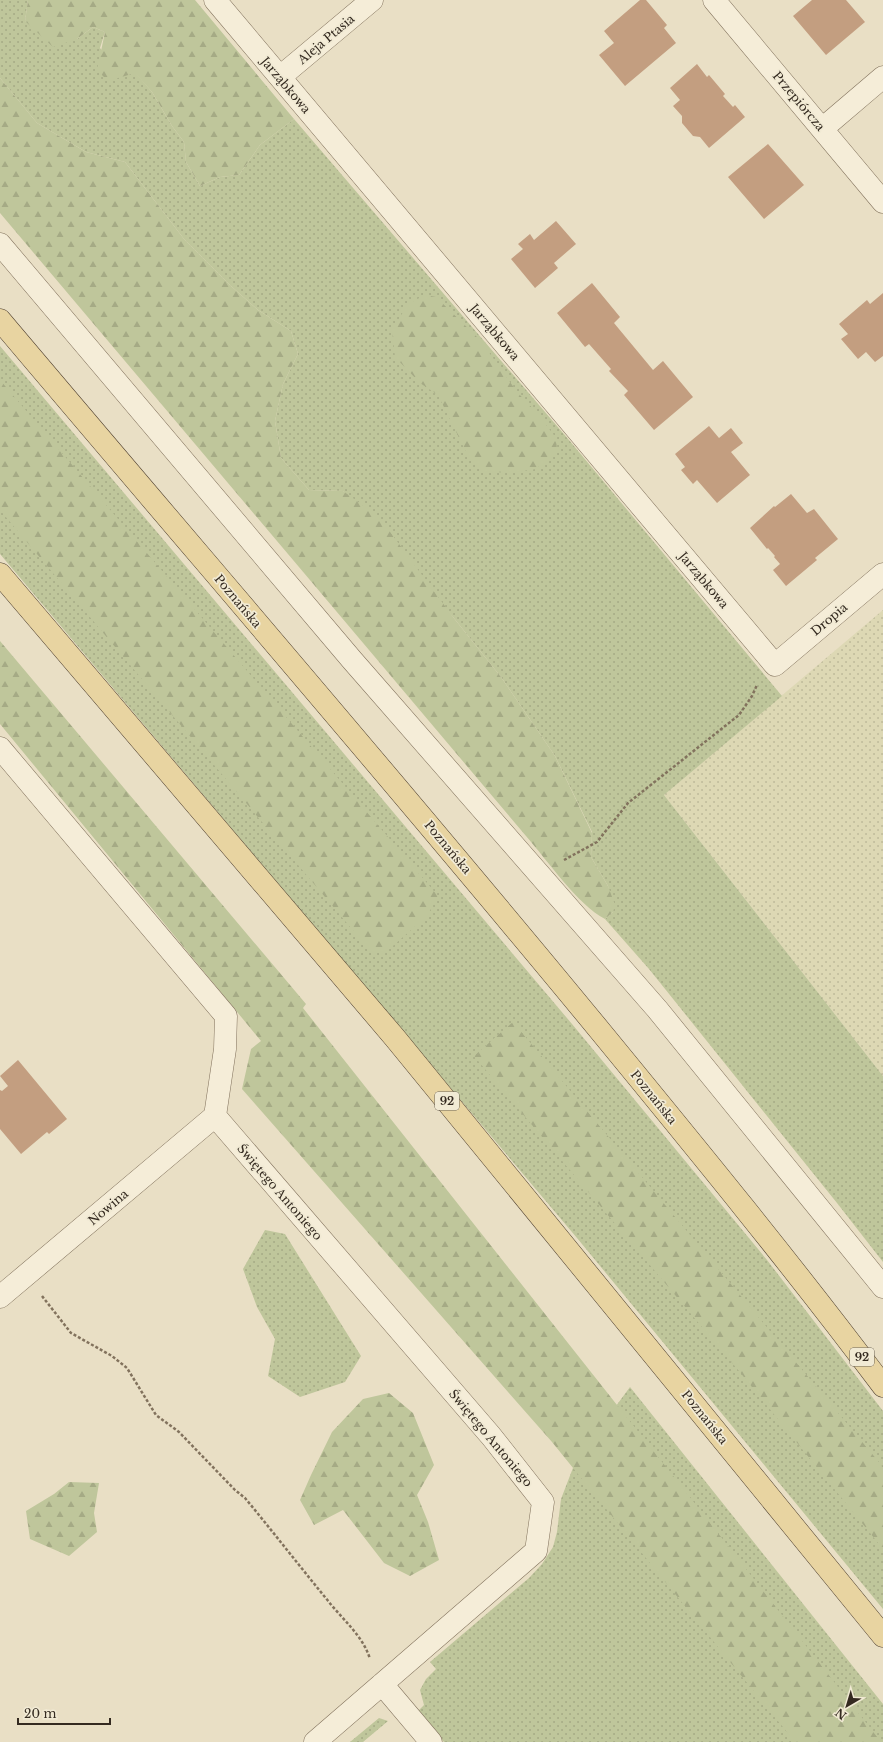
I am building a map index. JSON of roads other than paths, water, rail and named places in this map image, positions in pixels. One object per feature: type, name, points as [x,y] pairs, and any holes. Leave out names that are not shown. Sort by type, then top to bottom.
[{"type":"main road","name":"Poznańska","points":[[0,320],[456,856],[706,1161],[841,1329],[883,1386]]},
{"type":"main road","name":"Poznańska","points":[[0,574],[395,1038],[883,1636]]},
{"type":"street","name":"Jarząbkowa","points":[[215,0],[775,665]]},
{"type":"street","name":"Aleja Ptasia","points":[[280,77],[372,0]]},
{"type":"street","name":"Przepiórcza","points":[[714,0],[883,202]]},
{"type":"street","points":[[822,129],[883,77]]},
{"type":"street","points":[[0,244],[352,660],[657,1009],[883,1287]]},
{"type":"street","name":"Dropia","points":[[775,665],[883,574]]},
{"type":"street","points":[[0,748],[226,1016],[225,1050],[215,1116]]},
{"type":"street","name":"Nowina","points":[[0,1297],[215,1116]]},
{"type":"street","name":"Świętego Antoniego","points":[[215,1116],[490,1436],[543,1502],[536,1551],[315,1742]]},
{"type":"street","points":[[382,1684],[431,1742]]}]
